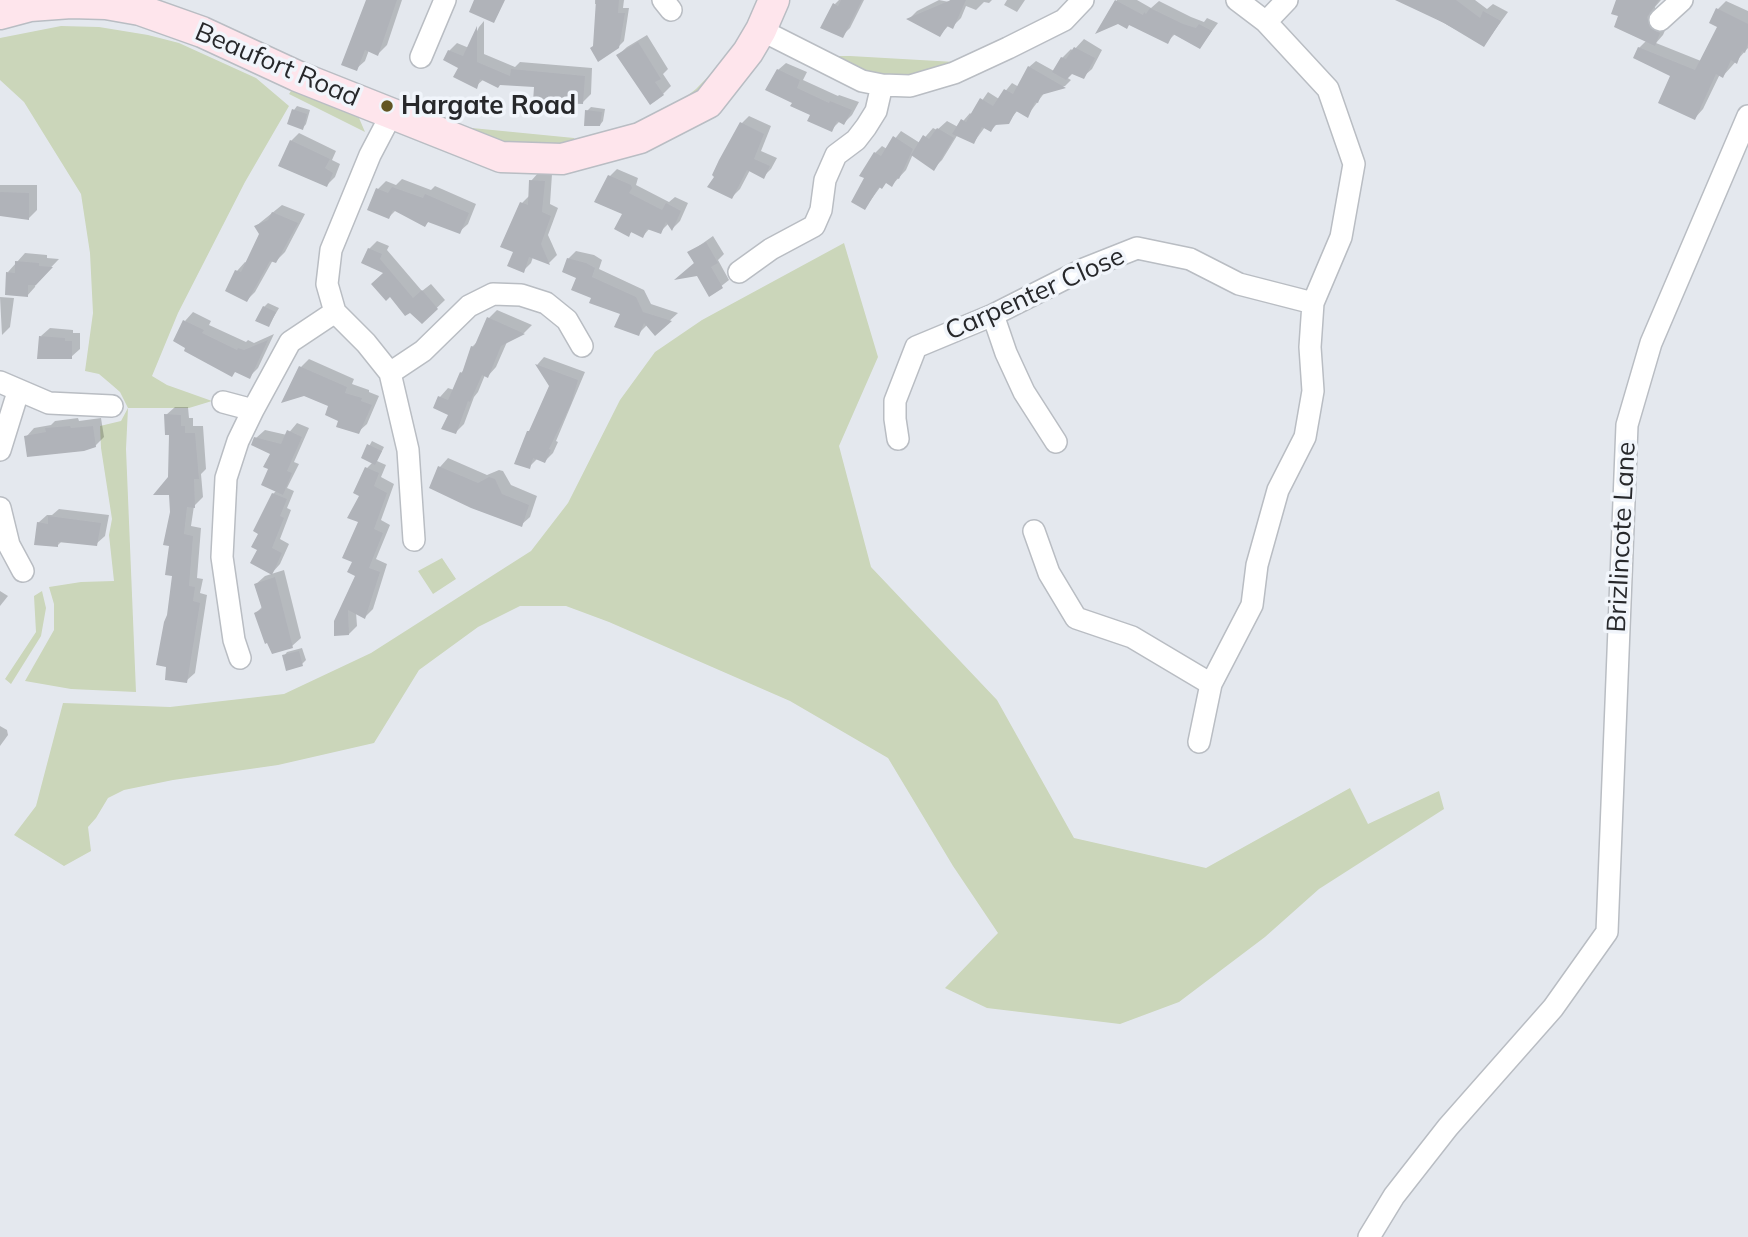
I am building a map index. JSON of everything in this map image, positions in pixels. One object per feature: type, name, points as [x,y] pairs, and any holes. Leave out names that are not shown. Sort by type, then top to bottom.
[{"type":"street","points":[[421,57],[445,0]]},
{"type":"street","name":"Beaufort Road","points":[[0,14],[30,6],[71,3],[141,5],[297,76],[501,158],[562,159],[640,138],[708,103],[748,52],[774,0]]},
{"type":"street","points":[[761,30],[862,81],[910,86],[954,73],[1064,20],[1083,0]]},
{"type":"street","points":[[1199,742],[1211,684],[1252,605],[1257,565],[1278,490],[1305,436],[1312,391],[1310,347],[1313,303],[1340,237],[1353,164],[1328,89],[1266,22],[1237,0]]},
{"type":"street","points":[[1266,22],[1287,0]]},
{"type":"street","points":[[1660,20],[1682,0]]},
{"type":"street","points":[[739,272],[771,249],[814,226],[821,210],[825,180],[836,155],[856,140],[866,127],[876,111],[881,85]]},
{"type":"street","points":[[392,113],[370,155],[331,250],[327,284],[335,312],[366,343],[390,373],[408,450],[414,540]]},
{"type":"street","name":"Brizlincote Lane","points":[[1369,1237],[1394,1196],[1448,1127],[1553,1008],[1607,932],[1628,425],[1651,343],[1748,116]]},
{"type":"street","name":"Carpenter Close","points":[[898,439],[895,401],[916,347],[993,314],[1073,274],[1137,248],[1190,259],[1239,284],[1313,303]]},
{"type":"street","points":[[390,373],[402,368],[423,351],[469,306],[493,294],[520,295],[546,303],[567,320],[582,346]]},
{"type":"street","points":[[240,658],[234,639],[222,557],[226,478],[238,441],[290,342],[335,312]]},
{"type":"street","points":[[993,314],[1006,353],[1024,391],[1056,442]]},
{"type":"street","points":[[0,450],[9,387],[49,403],[111,406]]},
{"type":"street","points":[[223,402],[253,410]]},
{"type":"street","points":[[0,508],[9,545],[23,571]]},
{"type":"street","points":[[1034,531],[1049,573],[1076,618],[1132,637],[1211,684]]},
{"type":"green space","points":[[61,26],[99,27],[179,43],[256,78],[289,106],[245,182],[178,313],[152,376],[167,385],[212,401],[189,408],[128,408],[120,392],[112,385],[99,374],[85,371],[93,313],[90,253],[81,194],[24,102],[0,80],[0,38]]},
{"type":"green space","points":[[732,52],[734,53],[705,87],[688,101],[647,124],[599,143],[574,148],[536,150],[507,149],[470,140],[472,128],[574,138],[576,143],[606,136],[674,106],[696,89]]},
{"type":"green space","points":[[827,56],[955,62],[904,78],[866,73]]},
{"type":"green space","points":[[293,88],[359,118],[365,132],[289,94]]},
{"type":"green space","points":[[844,243],[878,357],[839,446],[871,567],[997,700],[1074,838],[1206,868],[1350,788],[1368,824],[1439,791],[1444,809],[1319,889],[1265,937],[1179,1002],[1120,1024],[987,1008],[945,988],[998,933],[953,866],[888,758],[790,701],[609,622],[566,606],[520,606],[478,627],[419,670],[374,743],[278,765],[124,790],[108,798],[88,827],[91,851],[64,866],[14,835],[36,806],[63,703],[170,707],[284,694],[371,653],[531,551],[568,503],[620,400],[655,352],[702,320]]},
{"type":"green space","points":[[128,408],[126,449],[136,692],[71,689],[25,681],[54,630],[54,604],[49,587],[114,581],[109,535],[112,519],[100,426],[121,421]]},
{"type":"green space","points":[[442,558],[456,579],[433,594],[418,571]]},
{"type":"green space","points":[[42,591],[46,608],[41,636],[11,684],[5,679],[36,632],[34,596]]},
{"type":"building","points":[[366,0],[397,0],[378,56],[365,50],[357,71],[341,65]]},
{"type":"building","points":[[474,0],[505,0],[494,23],[469,12]]},
{"type":"building","points":[[596,0],[619,0],[618,13],[625,13],[619,48],[598,62],[590,48],[593,46]]},
{"type":"building","points":[[841,0],[862,0],[843,38],[820,28],[833,3],[838,6]]},
{"type":"building","points":[[951,0],[966,0],[953,29],[947,26],[940,37],[906,19]]},
{"type":"building","points":[[1115,0],[1143,15],[1150,8],[1183,24],[1196,28],[1199,24],[1212,31],[1200,49],[1173,34],[1168,44],[1129,25],[1127,29],[1118,24],[1095,34]]},
{"type":"building","points":[[1395,0],[1456,0],[1480,18],[1483,11],[1501,21],[1484,47],[1444,23]]},
{"type":"building","points":[[1616,0],[1659,0],[1647,17],[1650,28],[1660,33],[1655,46],[1614,27],[1618,16],[1611,14]]},
{"type":"building","points":[[1716,8],[1748,24],[1748,43],[1737,64],[1731,60],[1723,78],[1716,74],[1695,120],[1658,103],[1670,76],[1633,58],[1638,47],[1695,70],[1717,27],[1709,23]]},
{"type":"building","points":[[477,26],[477,62],[510,76],[511,69],[585,76],[583,104],[533,102],[534,87],[500,85],[498,88],[480,79],[477,89],[453,77],[458,68],[443,60],[448,50],[463,56]]},
{"type":"building","points":[[638,42],[661,79],[655,82],[664,95],[650,105],[616,55]]},
{"type":"building","points":[[1074,47],[1095,58],[1084,79],[1072,74],[1066,80],[1052,72],[1061,57],[1066,59]]},
{"type":"building","points":[[1028,66],[1066,88],[1041,95],[1028,118],[1016,111],[1009,124],[995,125],[991,132],[982,127],[974,144],[952,134],[961,119],[966,122],[980,98],[993,106],[1004,89],[1013,94]]},
{"type":"building","points":[[777,69],[800,80],[797,88],[852,110],[844,125],[837,121],[832,132],[807,121],[810,115],[765,90]]},
{"type":"building","points":[[292,109],[307,114],[303,130],[287,124]]},
{"type":"building","points":[[585,110],[602,112],[600,126],[584,126]]},
{"type":"building","points":[[740,122],[764,134],[754,159],[770,166],[764,179],[747,170],[732,199],[707,187]]},
{"type":"building","points":[[937,128],[954,138],[934,171],[911,155],[923,135],[929,139]]},
{"type":"building","points":[[893,136],[913,149],[899,179],[897,178],[892,187],[886,183],[882,189],[879,187],[865,210],[851,202],[864,178],[859,176],[874,152],[881,156]]},
{"type":"building","points":[[290,140],[330,159],[325,168],[333,173],[327,187],[278,166]]},
{"type":"building","points":[[608,175],[631,185],[629,193],[662,210],[666,203],[681,211],[672,231],[666,222],[661,234],[647,229],[643,238],[631,232],[629,237],[614,229],[622,214],[594,202]]},
{"type":"building","points":[[529,180],[545,181],[542,212],[551,216],[541,244],[550,265],[529,257],[524,273],[507,266],[513,252],[500,247],[520,202],[528,205]]},
{"type":"building","points":[[392,187],[423,198],[425,194],[469,213],[460,234],[428,222],[425,227],[393,210],[389,219],[367,210],[376,188],[388,193]]},
{"type":"building","points":[[0,192],[29,193],[29,220],[0,216]]},
{"type":"building","points":[[272,212],[298,223],[276,263],[270,261],[247,302],[225,291],[235,270],[241,272],[259,234],[254,226],[268,220]]},
{"type":"building","points":[[706,242],[718,263],[711,267],[723,288],[709,297],[697,276],[674,280],[694,263],[687,252]]},
{"type":"building","points":[[368,248],[382,254],[380,259],[413,298],[422,290],[438,309],[422,324],[410,313],[405,316],[390,297],[386,301],[371,284],[383,273],[361,263]]},
{"type":"building","points":[[567,258],[595,268],[592,277],[636,297],[643,312],[672,321],[655,336],[644,323],[639,336],[614,327],[620,314],[589,303],[591,298],[571,290],[576,278],[562,272]]},
{"type":"building","points":[[15,261],[53,267],[36,285],[28,285],[28,297],[5,295],[6,272],[15,273]]},
{"type":"building","points":[[263,306],[276,312],[269,327],[255,321]]},
{"type":"building","points":[[487,317],[525,334],[501,346],[488,378],[482,375],[470,402],[468,401],[456,434],[441,429],[448,415],[433,408],[438,396],[448,400],[460,372],[462,373],[471,346],[474,347]]},
{"type":"building","points":[[183,320],[204,330],[202,333],[237,350],[244,350],[268,340],[250,379],[235,372],[232,377],[184,351],[185,348],[173,341]]},
{"type":"building","points":[[39,336],[72,341],[72,359],[37,359]]},
{"type":"building","points":[[535,364],[578,380],[571,404],[545,463],[533,458],[530,469],[514,464],[549,386]]},
{"type":"building","points":[[299,366],[347,387],[345,393],[362,398],[361,401],[372,405],[359,434],[336,427],[338,421],[325,415],[328,406],[304,396],[281,403]]},
{"type":"building","points":[[164,414],[181,415],[181,426],[185,426],[185,433],[195,433],[199,479],[194,479],[195,508],[187,507],[184,534],[193,536],[189,586],[195,587],[193,601],[200,603],[187,683],[165,680],[166,667],[156,665],[172,576],[165,575],[169,546],[163,545],[170,512],[169,495],[153,495],[168,477],[169,435],[165,435]]},
{"type":"building","points":[[93,426],[96,447],[84,451],[27,457],[24,436],[46,432],[45,428]]},
{"type":"building","points":[[287,430],[302,437],[287,471],[292,473],[283,495],[261,485],[268,469],[263,467],[270,454],[251,445],[254,437],[281,444]]},
{"type":"building","points":[[367,444],[382,451],[375,465],[361,458]]},
{"type":"building","points":[[438,466],[478,483],[489,477],[495,479],[502,494],[529,505],[522,527],[471,508],[429,488]]},
{"type":"building","points":[[365,467],[379,473],[374,486],[387,493],[374,529],[383,533],[369,568],[380,572],[365,619],[348,610],[349,635],[334,636],[334,621],[355,576],[347,572],[352,562],[342,558],[358,522],[347,518],[359,496],[353,493]]},
{"type":"building","points":[[272,493],[287,499],[280,516],[284,518],[272,548],[282,553],[272,575],[250,563],[257,550],[251,547],[258,534],[253,531]]},
{"type":"building","points":[[48,516],[101,523],[97,546],[58,542],[58,547],[34,545],[37,522],[48,524]]},
{"type":"building","points":[[275,577],[293,648],[272,654],[267,643],[265,644],[254,613],[262,609],[254,584]]},
{"type":"building","points":[[299,651],[303,666],[286,671],[282,655]]},
{"type":"place","name":"Hargate Road","points":[[387,106]]}]
